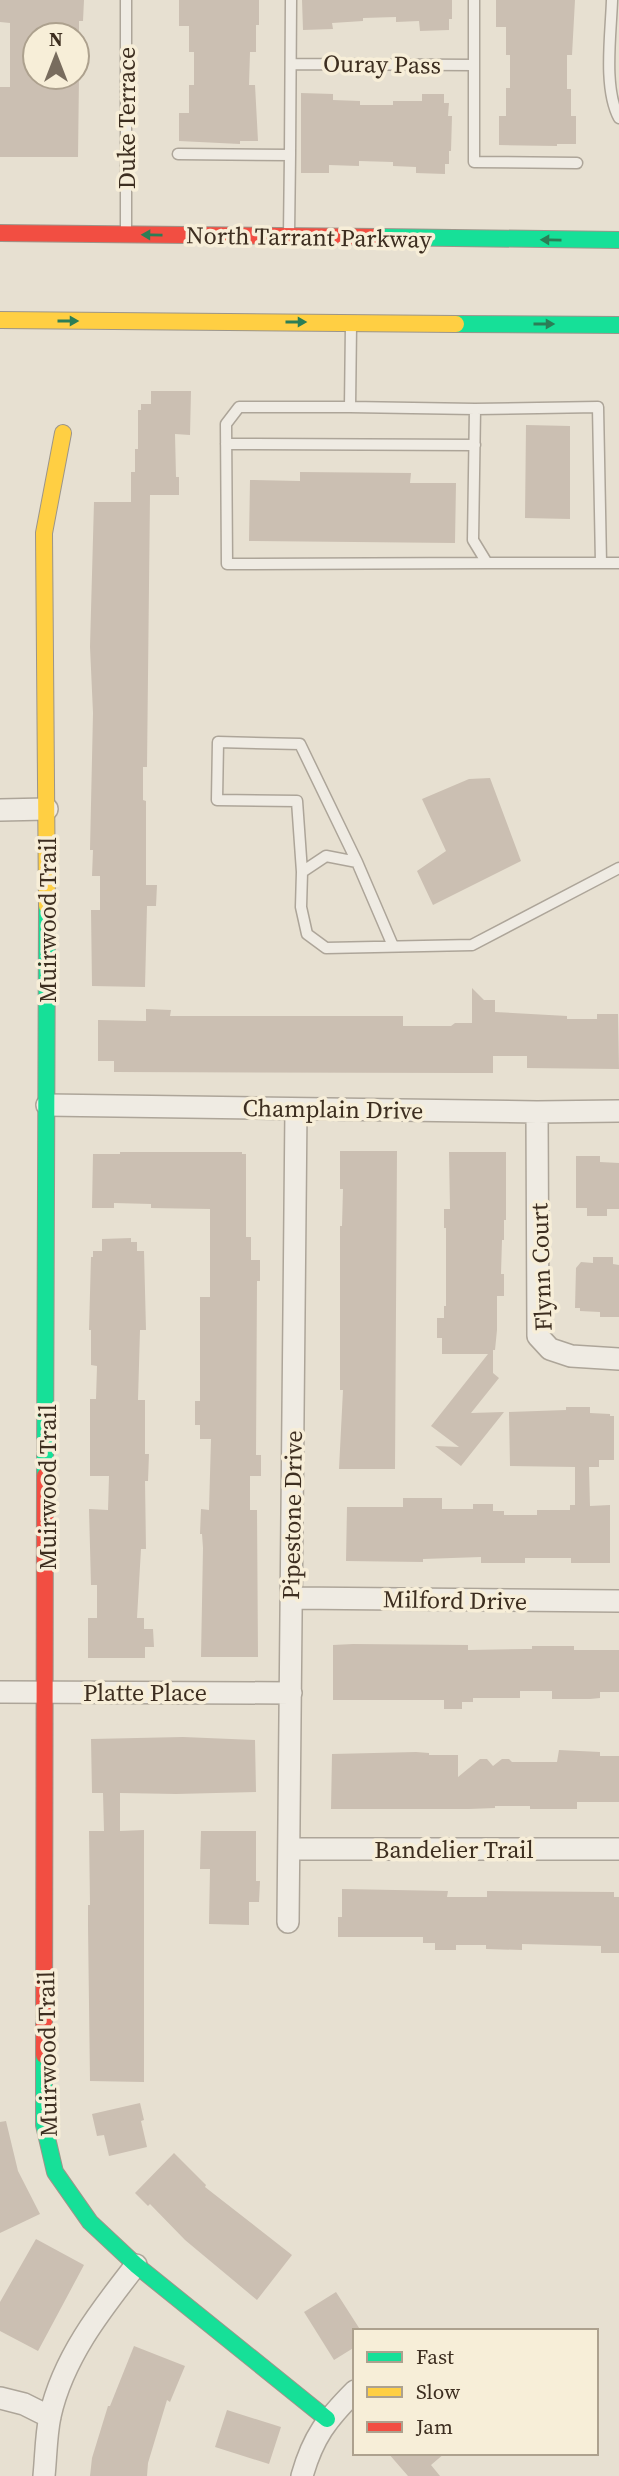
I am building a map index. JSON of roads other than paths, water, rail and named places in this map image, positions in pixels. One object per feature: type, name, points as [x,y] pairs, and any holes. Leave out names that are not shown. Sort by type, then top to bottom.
[{"type":"street","name":"North Tarrant Parkway","points":[[0,233],[619,240]]},
{"type":"street","points":[[0,320],[619,325]]},
{"type":"street","name":"Muirwood Trail","points":[[63,433],[44,533],[47,809],[44,2125],[55,2172],[90,2222],[136,2265],[327,2419]]},
{"type":"street","points":[[0,810],[47,809]]},
{"type":"street","name":"Champlain Drive","points":[[47,1105],[619,1111]]},
{"type":"street","name":"Pipestone Drive","points":[[288,1922],[296,1108]]},
{"type":"street","name":"Flynn Court","points":[[537,1112],[538,1336],[551,1349],[571,1356],[619,1359]]},
{"type":"street","name":"Milford Drive","points":[[292,1598],[619,1601]]},
{"type":"street","name":"Platte Place","points":[[0,1692],[291,1693]]},
{"type":"street","name":"Bandelier Trail","points":[[289,1849],[619,1849]]},
{"type":"street","points":[[44,2476],[50,2417],[59,2386],[80,2341],[136,2265]]},
{"type":"street","points":[[302,2476],[307,2456],[327,2419],[353,2393]]},
{"type":"street","points":[[0,2398],[24,2404],[50,2417]]},
{"type":"lane","name":"Duke Terrace","points":[[126,0],[126,235]]},
{"type":"lane","points":[[288,237],[291,0]]},
{"type":"lane","points":[[474,0],[474,162],[577,163]]},
{"type":"lane","points":[[612,0],[610,86],[619,118]]},
{"type":"lane","name":"Ouray Pass","points":[[291,64],[474,65]]},
{"type":"lane","points":[[178,154],[290,155]]},
{"type":"lane","points":[[350,407],[351,322]]},
{"type":"lane","points":[[601,563],[598,407],[239,407],[226,424],[227,564],[619,563]]},
{"type":"lane","points":[[475,408],[473,540],[487,563]]},
{"type":"lane","points":[[226,444],[474,445]]},
{"type":"lane","points":[[393,946],[357,862],[300,744],[218,742],[217,800],[297,801],[302,872],[301,907],[307,934],[326,948],[472,945],[619,868]]},
{"type":"lane","points":[[302,872],[326,856],[357,862]]}]
